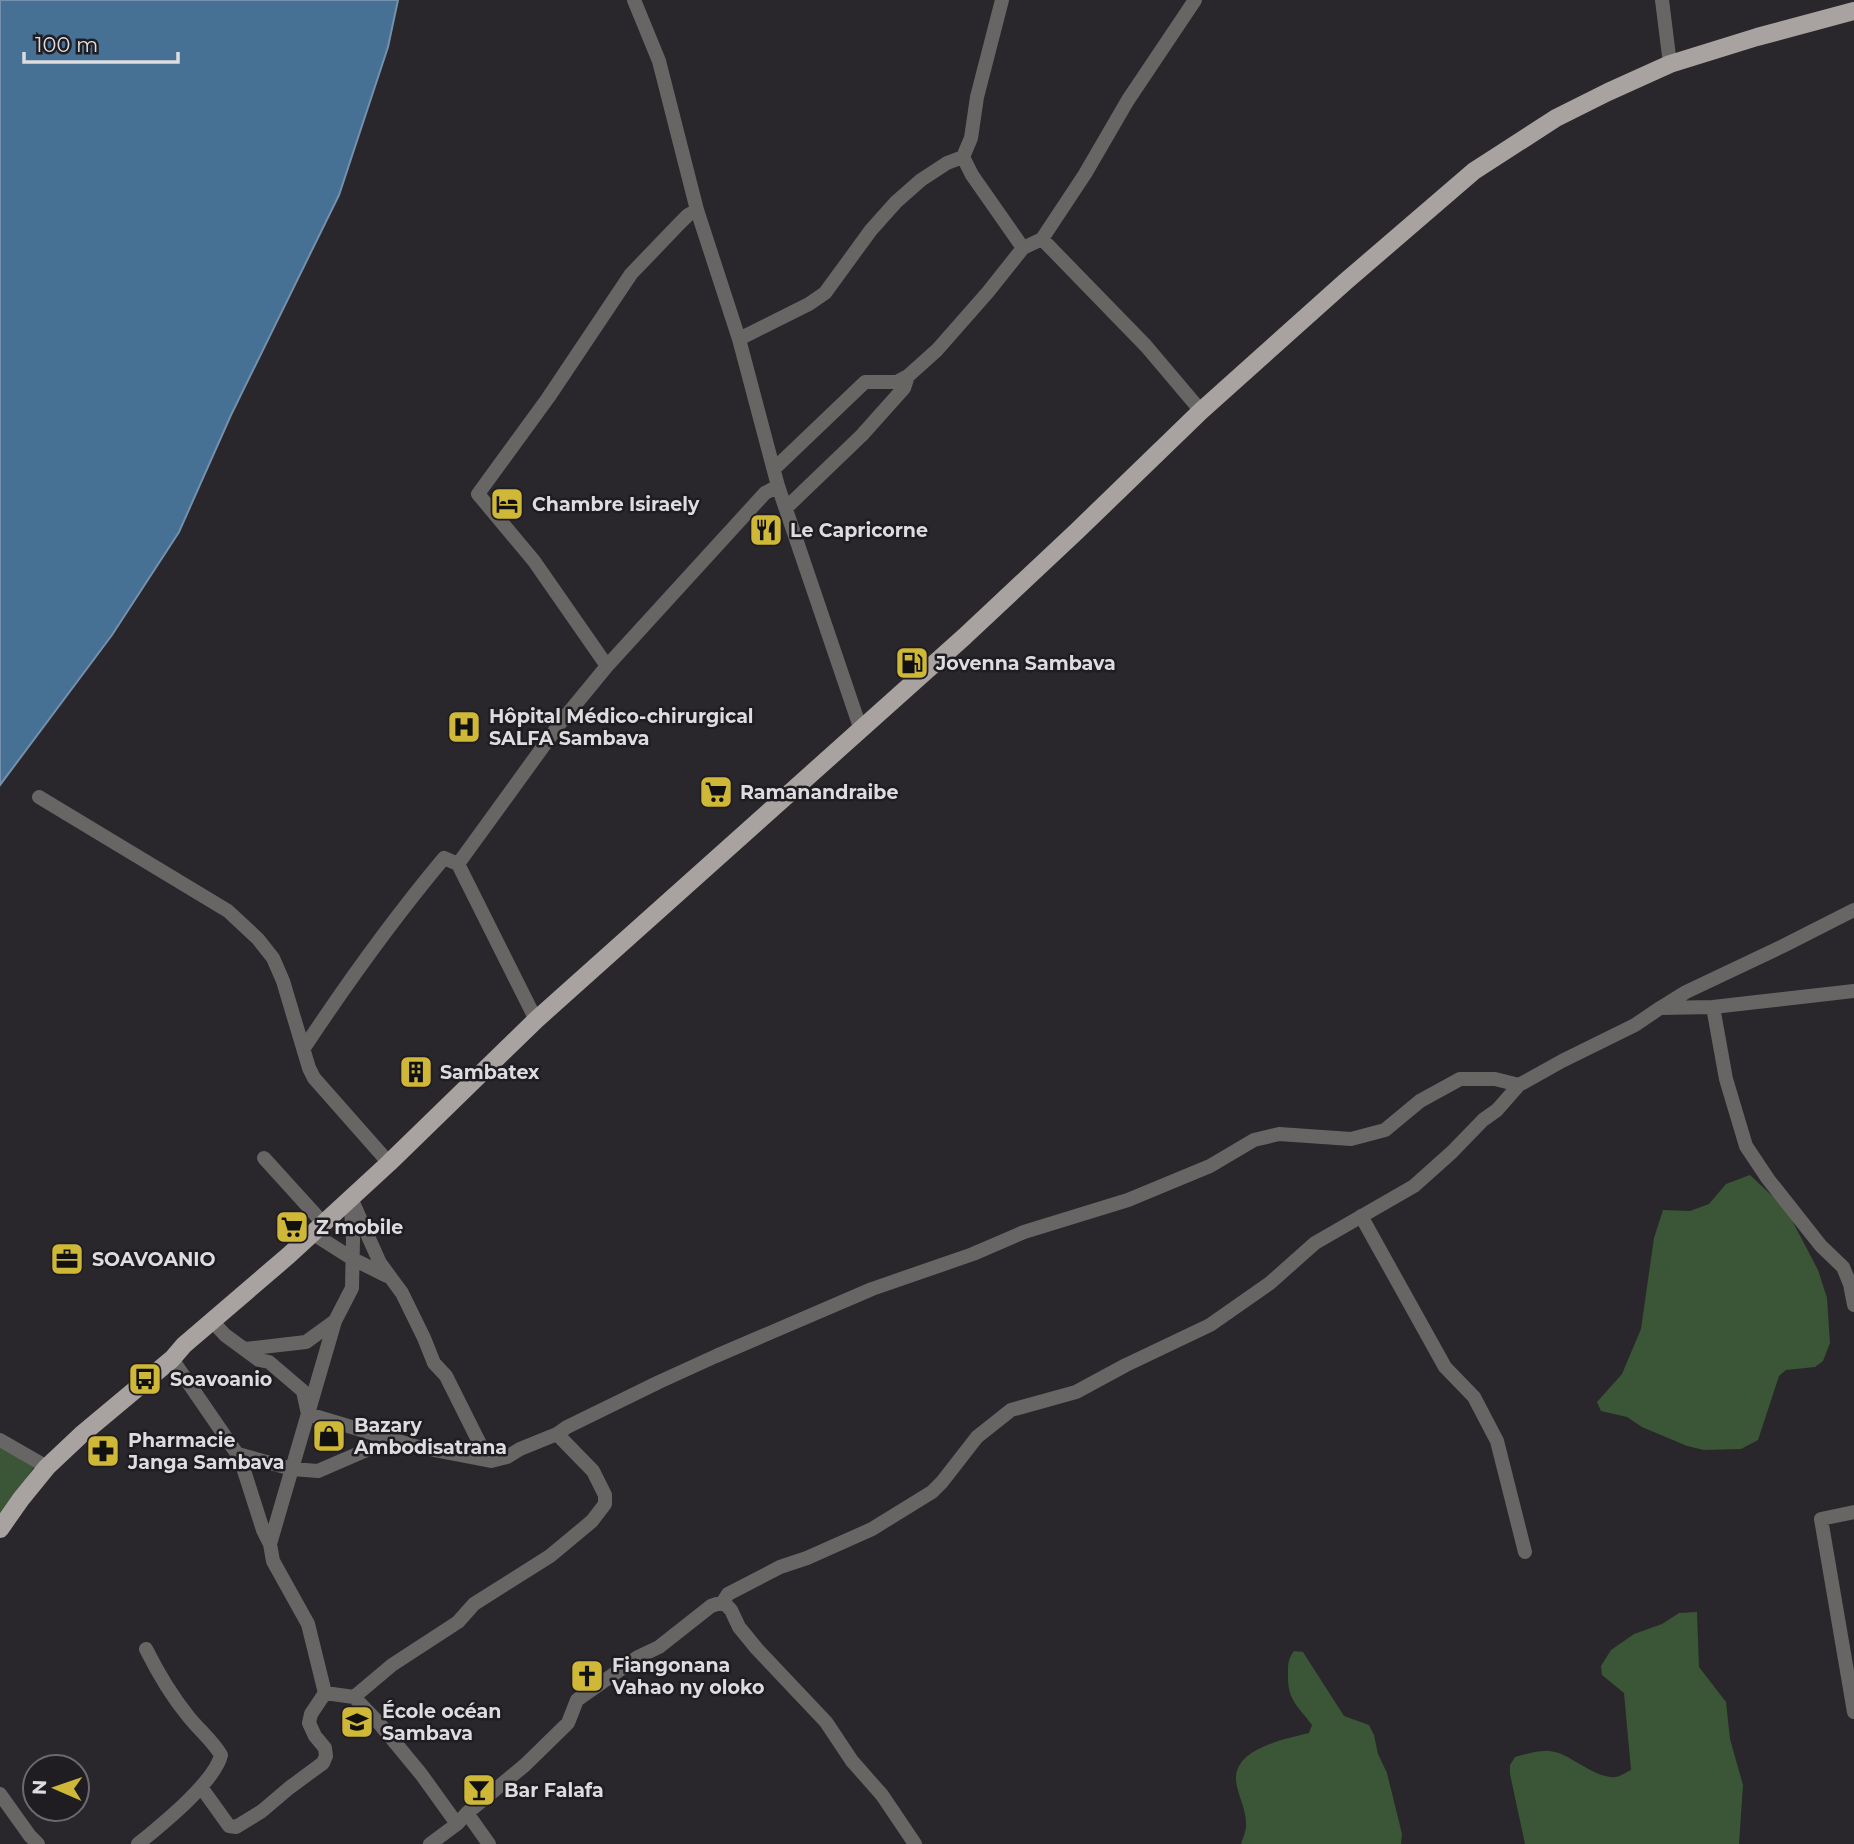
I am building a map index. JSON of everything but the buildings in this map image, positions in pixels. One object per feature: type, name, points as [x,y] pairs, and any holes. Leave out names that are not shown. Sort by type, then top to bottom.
[{"type":"main road","points":[[0,1529],[47,1467],[81,1435],[172,1359],[184,1345],[351,1198],[536,1020],[861,730],[1068,540],[1200,411],[1474,171],[1556,118],[1670,64],[1854,11]]},
{"type":"street","points":[[634,0],[659,61],[697,210],[739,339],[778,486],[861,730]]},
{"type":"street","points":[[739,339],[809,304],[825,293],[871,230],[897,202],[921,180],[947,163],[963,157],[971,138],[977,97],[1002,0]]},
{"type":"street","points":[[775,468],[865,382],[897,382],[908,376],[937,350],[1023,248],[1042,239],[1085,174],[1128,100],[1195,0]]},
{"type":"street","points":[[1662,0],[1670,64]]},
{"type":"street","points":[[963,157],[972,175],[1023,248]]},
{"type":"street","points":[[607,666],[534,561],[478,494],[548,398],[631,274],[678,225],[697,210]]},
{"type":"street","points":[[1042,239],[1146,346],[1200,411]]},
{"type":"street","points":[[787,507],[862,435],[904,388],[908,376]]},
{"type":"street","points":[[458,864],[561,722],[607,666],[765,493],[778,486]]},
{"type":"street","points":[[39,797],[228,911],[258,939],[273,958],[283,981],[314,1078],[389,1163]]},
{"type":"street","points":[[304,1048],[350,980],[412,896],[444,858],[458,864],[536,1020]]},
{"type":"street","points":[[430,1844],[525,1765],[568,1723],[577,1700],[638,1657],[659,1647],[711,1606],[723,1602],[728,1594],[780,1567],[872,1529],[932,1492],[977,1437],[1011,1410],[1076,1392],[1210,1325],[1270,1283],[1315,1242],[1414,1186],[1497,1110],[1519,1085],[1635,1025],[1686,992],[1854,910]]},
{"type":"street","points":[[1660,1008],[1713,1007],[1854,991]]},
{"type":"street","points":[[1713,1007],[1726,1079],[1746,1146],[1768,1179],[1814,1237],[1843,1267],[1854,1305]]},
{"type":"street","points":[[308,1414],[418,1447],[491,1461],[507,1457],[659,1382],[872,1289],[974,1254],[1024,1232],[1128,1200],[1210,1166],[1254,1140],[1279,1134],[1351,1139],[1385,1130],[1420,1101],[1460,1079],[1495,1079],[1519,1085]]},
{"type":"street","points":[[264,1158],[318,1228],[353,1259],[388,1276]]},
{"type":"street","points":[[351,1198],[380,1263],[402,1293],[433,1363],[446,1376],[478,1442],[491,1461]]},
{"type":"street","points":[[270,1544],[335,1321],[352,1288],[351,1198]]},
{"type":"street","points":[[1361,1216],[1445,1367],[1474,1397],[1497,1441],[1525,1552]]},
{"type":"street","points":[[212,1321],[225,1335],[259,1360],[270,1362],[303,1391],[308,1414]]},
{"type":"street","points":[[245,1349],[306,1342],[335,1321]]},
{"type":"street","points":[[172,1359],[237,1454],[270,1544],[273,1562],[308,1624],[325,1693],[311,1714],[309,1723],[325,1748],[323,1763],[262,1811],[236,1827],[229,1826],[201,1787]]},
{"type":"street","points":[[354,1697],[392,1665],[458,1622],[474,1604],[550,1556],[592,1521],[604,1504],[605,1494],[593,1471],[557,1434]]},
{"type":"street","points":[[237,1454],[292,1469],[318,1471],[392,1439]]},
{"type":"street","points":[[0,1440],[47,1467]]},
{"type":"street","points":[[1854,1512],[1821,1519],[1850,1667],[1854,1712]]},
{"type":"street","points":[[723,1602],[757,1649],[826,1723],[852,1761],[882,1795],[915,1844]]},
{"type":"street","points":[[138,1844],[201,1787],[219,1764],[221,1755],[162,1682],[146,1649]]},
{"type":"street","points":[[325,1693],[354,1697],[462,1819],[489,1844]]},
{"type":"street","points":[[0,1794],[29,1841]]},
{"type":"green space","points":[[1750,1175],[1786,1209],[1818,1270],[1827,1298],[1830,1343],[1823,1361],[1815,1367],[1786,1370],[1779,1376],[1758,1440],[1741,1449],[1704,1450],[1687,1446],[1642,1427],[1627,1417],[1601,1411],[1597,1402],[1622,1374],[1641,1329],[1654,1238],[1663,1210],[1690,1211],[1709,1204],[1726,1184]]},
{"type":"green space","points":[[0,1448],[34,1467],[0,1519]]},
{"type":"green space","points":[[1697,1612],[1699,1667],[1726,1702],[1730,1739],[1743,1785],[1739,1844],[1525,1844],[1510,1774],[1510,1765],[1515,1757],[1548,1751],[1559,1753],[1609,1777],[1631,1770],[1624,1693],[1602,1675],[1601,1666],[1611,1650],[1634,1634],[1662,1624],[1679,1613]]},
{"type":"green space","points":[[1294,1651],[1303,1652],[1344,1716],[1369,1725],[1387,1773],[1402,1834],[1401,1844],[1241,1844],[1245,1834],[1245,1812],[1236,1780],[1243,1760],[1275,1742],[1309,1733],[1312,1725],[1294,1702],[1289,1690],[1288,1664]]},
{"type":"water","points":[[0,0],[398,0],[388,47],[339,195],[231,415],[179,532],[112,635],[0,785]]},
{"type":"place","name":"Chambre Isiraely","points":[[507,504]]},
{"type":"place","name":"Le Capricorne","points":[[766,530]]},
{"type":"place","name":"Jovenna Sambava","points":[[912,663]]},
{"type":"place","name":"Hôpital Médico-chirurgical SALFA Sambava","points":[[464,727]]},
{"type":"place","name":"Ramanandraibe","points":[[716,792]]},
{"type":"place","name":"Sambatex","points":[[416,1072]]},
{"type":"place","name":"Z mobile","points":[[292,1227]]},
{"type":"place","name":"SOAVOANIO","points":[[67,1259]]},
{"type":"place","name":"Soavoanio","points":[[145,1379]]},
{"type":"place","name":"Bazary Ambodisatrana","points":[[329,1436]]},
{"type":"place","name":"Pharmacie Janga Sambava","points":[[103,1451]]},
{"type":"place","name":"Fiangonana Vahao ny oloko","points":[[587,1676]]},
{"type":"place","name":"École océan Sambava","points":[[357,1722]]},
{"type":"place","name":"Bar Falafa","points":[[479,1790]]}]
